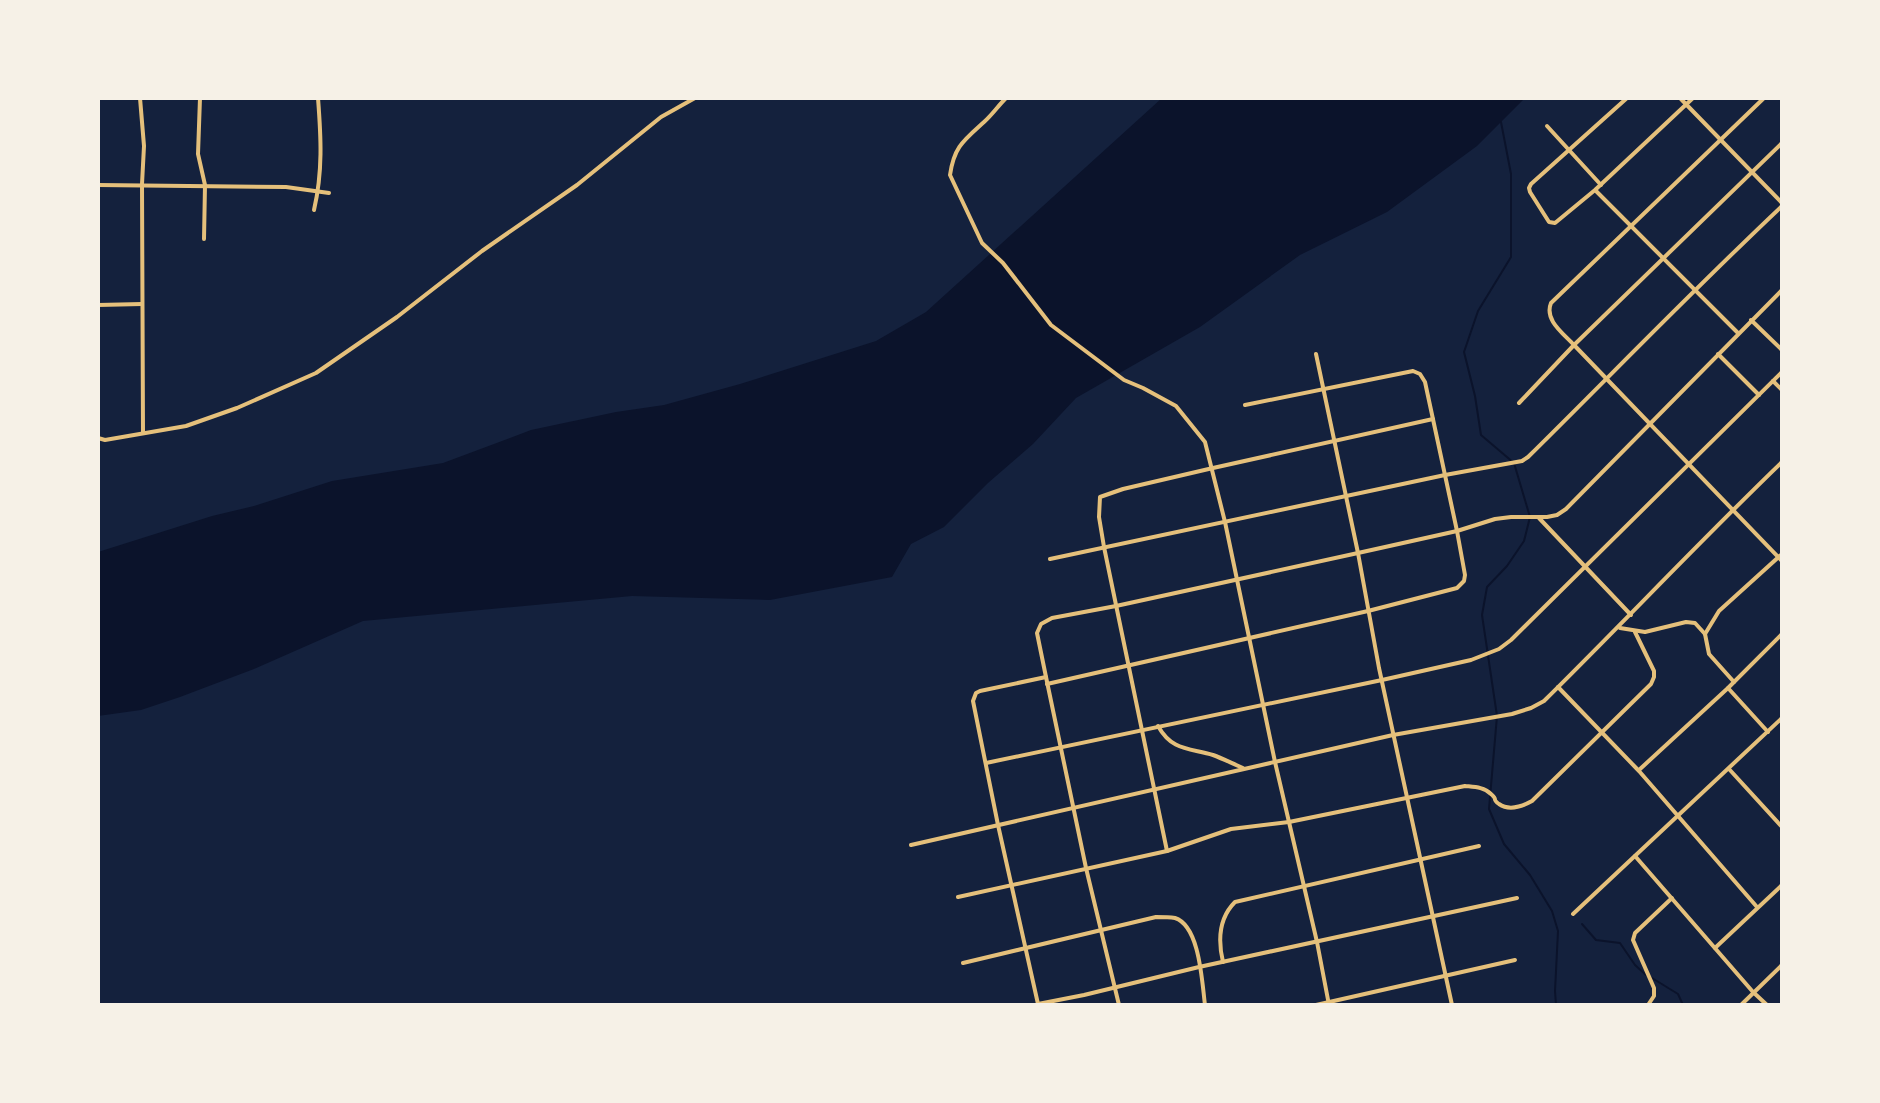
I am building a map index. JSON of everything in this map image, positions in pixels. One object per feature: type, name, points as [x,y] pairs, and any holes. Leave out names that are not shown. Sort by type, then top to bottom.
[{"type":"street","points":[[140,98],[144,146],[143,433]]},
{"type":"street","points":[[200,98],[198,154],[205,185],[204,239]]},
{"type":"street","points":[[314,210],[322,159],[318,98]]},
{"type":"street","points":[[98,438],[105,440],[186,426],[237,408],[316,373],[577,185],[661,117],[695,98]]},
{"type":"street","points":[[1006,98],[957,147],[950,175],[982,243],[1003,263],[1051,325],[1124,380],[1176,406],[1205,442],[1317,942],[1328,1004]]},
{"type":"street","points":[[1627,98],[1529,188],[1549,222],[1555,223],[1601,185],[1693,98]]},
{"type":"street","points":[[1050,559],[1522,461],[1528,457],[1782,205],[1680,98]]},
{"type":"street","points":[[1705,634],[1719,611],[1781,558],[1574,345],[1550,319],[1548,308],[1764,98]]},
{"type":"street","points":[[1547,126],[1601,185]]},
{"type":"street","points":[[1519,403],[1663,257],[1782,143]]},
{"type":"street","points":[[98,185],[286,187],[329,193]]},
{"type":"street","points":[[1595,190],[1738,333]]},
{"type":"street","points":[[1119,1005],[1047,684],[1037,633],[1041,624],[1052,618],[1457,531],[1495,519],[1557,515],[1782,290]]},
{"type":"street","points":[[98,305],[142,304]]},
{"type":"street","points":[[1751,320],[1782,350]]},
{"type":"street","points":[[1316,354],[1393,735],[1452,1005]]},
{"type":"street","points":[[1718,354],[1759,395]]},
{"type":"street","points":[[1047,684],[1368,611],[1457,588],[1464,581],[1457,531],[1425,382],[1420,374],[1413,371],[1245,405]]},
{"type":"street","points":[[986,763],[1382,680],[1471,660],[1499,649],[1782,372]]},
{"type":"street","points":[[1773,381],[1782,390]]},
{"type":"street","points":[[1167,851],[1104,547],[1099,517],[1100,497],[1123,489],[1433,419]]},
{"type":"street","points":[[911,845],[1393,735],[1531,708],[1544,701],[1782,462]]},
{"type":"street","points":[[1539,517],[1631,615]]},
{"type":"street","points":[[1618,628],[1645,632],[1686,622],[1695,623],[1705,634],[1709,654],[1734,682]]},
{"type":"street","points":[[958,897],[1167,851],[1231,829],[1289,822],[1465,786],[1479,787],[1491,793],[1498,804],[1506,808],[1521,806],[1532,801],[1651,684],[1654,671],[1635,632]]},
{"type":"street","points":[[1639,771],[1782,634]]},
{"type":"street","points":[[1046,677],[976,693],[973,701],[1038,1005],[1517,898]]},
{"type":"street","points":[[1558,687],[1639,771],[1757,907]]},
{"type":"street","points":[[1728,688],[1768,732]]},
{"type":"street","points":[[1573,914],[1781,723]]},
{"type":"street","points":[[1158,726],[1163,737],[1180,748],[1218,757],[1246,769]]},
{"type":"street","points":[[1729,769],[1782,827]]},
{"type":"street","points":[[1223,962],[1222,922],[1232,904],[1479,846]]},
{"type":"street","points":[[1635,856],[1767,1005]]},
{"type":"street","points":[[1715,948],[1782,885]]},
{"type":"street","points":[[1648,1005],[1654,996],[1654,988],[1633,940],[1635,933],[1672,898]]},
{"type":"street","points":[[963,963],[1156,917],[1174,918],[1184,923],[1195,943],[1205,1005]]},
{"type":"street","points":[[1316,1005],[1515,960]]},
{"type":"street","points":[[1741,1005],[1782,965]]},
{"type":"water","points":[[1162,98],[1525,98],[1477,146],[1387,212],[1300,255],[1200,327],[1076,398],[1033,444],[944,527],[911,544],[892,577],[770,600],[632,596],[363,621],[254,669],[180,697],[141,710],[98,716],[98,552],[332,481],[443,463],[531,430],[664,405],[876,341],[926,312]]},
{"type":"waterway","points":[[1501,122],[1511,174],[1511,257],[1478,311],[1464,352],[1481,435],[1514,463],[1530,517],[1524,541],[1507,566],[1487,587],[1482,615],[1497,716],[1489,809],[1504,844],[1530,875],[1552,911],[1558,931],[1556,1005]]},
{"type":"waterway","points":[[1582,924],[1596,940],[1620,943],[1646,975]]},
{"type":"waterway","points":[[1652,978],[1678,994],[1683,1005]]}]
